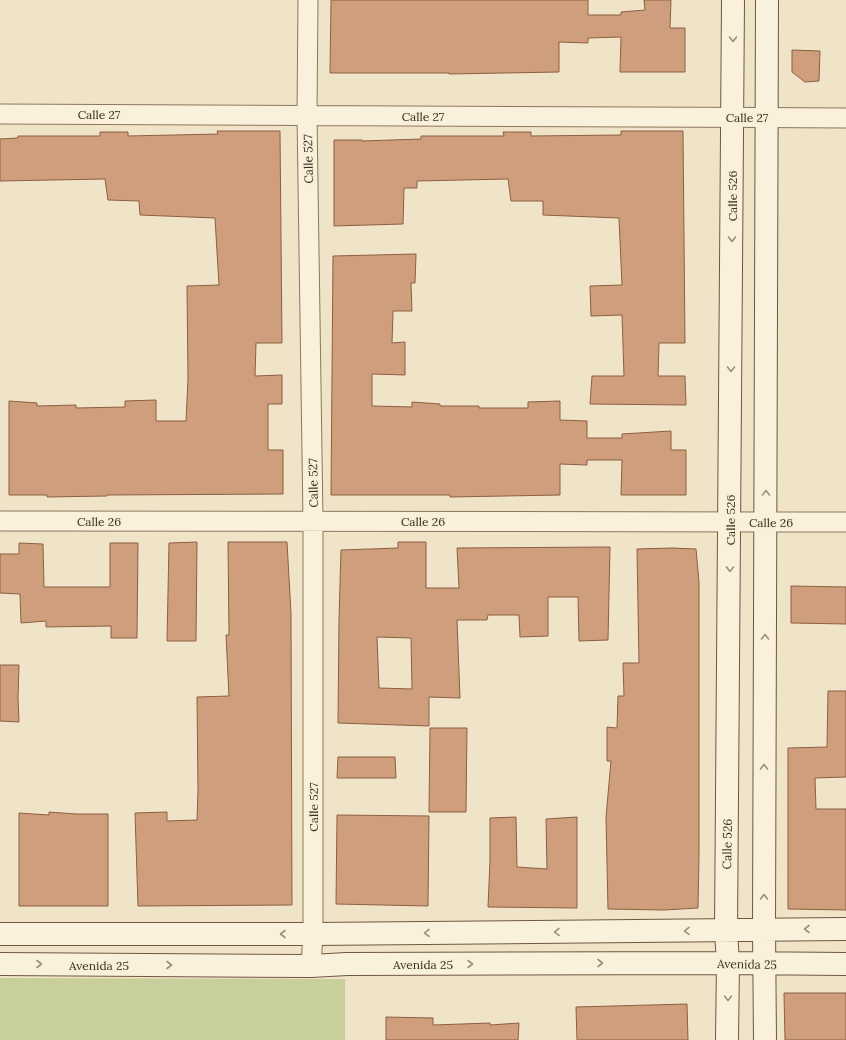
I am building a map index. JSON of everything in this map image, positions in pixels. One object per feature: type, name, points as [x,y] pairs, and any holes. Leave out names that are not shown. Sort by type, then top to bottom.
[{"type":"main road","name":"Calle 526","points":[[727,1040],[728,963],[726,931],[733,0]]},
{"type":"main road","points":[[765,1040],[764,929],[767,0]]},
{"type":"main road","points":[[0,934],[313,934],[846,929]]},
{"type":"main road","name":"Avenida 25","points":[[0,964],[311,966],[363,964],[846,964]]},
{"type":"street","name":"Calle 527","points":[[308,0],[307,115],[313,521],[313,934],[311,966]]},
{"type":"street","name":"Calle 27","points":[[0,114],[846,118]]},
{"type":"street","name":"Calle 26","points":[[0,522],[846,522]]},
{"type":"green space","points":[[0,978],[345,979],[345,1040],[0,1040]]},
{"type":"building","points":[[331,0],[588,0],[588,15],[621,15],[621,12],[645,10],[644,0],[671,0],[670,28],[685,28],[685,72],[620,72],[621,37],[588,38],[588,43],[559,42],[559,72],[449,74],[330,73]]},
{"type":"building","points":[[792,50],[820,51],[819,81],[805,82],[792,72]]},
{"type":"building","points":[[217,131],[280,131],[282,343],[256,343],[255,376],[282,375],[282,404],[268,404],[268,450],[283,450],[283,494],[107,495],[47,497],[47,495],[9,495],[9,401],[37,403],[37,406],[76,405],[76,408],[125,407],[125,401],[156,400],[156,421],[186,421],[188,379],[187,286],[219,285],[215,218],[140,215],[139,201],[108,200],[105,179],[0,181],[0,139],[18,138],[18,136],[100,136],[100,132],[128,132],[128,136],[218,134]]},
{"type":"building","points":[[621,131],[683,131],[685,343],[659,343],[658,376],[685,376],[686,405],[590,404],[592,376],[624,376],[622,315],[591,316],[590,286],[622,285],[619,218],[543,215],[543,201],[511,201],[508,179],[417,181],[417,188],[404,188],[403,224],[334,226],[334,140],[362,141],[421,139],[421,136],[504,136],[503,132],[531,132],[531,136],[621,135]]},
{"type":"building","points":[[416,254],[415,283],[411,283],[412,311],[393,311],[392,343],[405,342],[405,375],[372,374],[372,406],[412,407],[412,402],[440,404],[440,406],[528,408],[528,402],[560,401],[560,420],[587,421],[587,438],[622,438],[622,434],[671,431],[671,450],[686,450],[686,495],[621,495],[622,460],[587,460],[587,465],[560,464],[560,495],[450,497],[450,495],[331,495],[333,256]]},
{"type":"building","points":[[197,542],[196,641],[167,641],[169,543]]},
{"type":"building","points":[[228,542],[287,542],[291,613],[292,905],[138,906],[135,813],[167,812],[167,821],[197,820],[197,697],[229,696],[226,635],[229,635]]},
{"type":"building","points":[[398,542],[426,542],[426,588],[459,588],[457,548],[610,547],[608,640],[579,641],[578,597],[548,597],[548,636],[520,637],[519,615],[488,615],[487,620],[457,620],[460,698],[429,697],[429,726],[338,723],[341,550],[398,548]],"holes":[[[377,637],[411,638],[412,689],[379,688]]]},
{"type":"building","points":[[19,543],[43,544],[44,587],[110,587],[110,543],[138,543],[137,638],[111,638],[111,626],[46,627],[46,621],[21,623],[20,594],[0,593],[0,554],[19,554]]},
{"type":"building","points":[[637,549],[696,549],[699,582],[698,908],[664,910],[608,909],[606,817],[611,761],[607,761],[607,727],[617,728],[618,696],[624,696],[623,663],[639,663]]},
{"type":"building","points":[[791,586],[846,587],[846,624],[791,623]]},
{"type":"building","points":[[0,665],[19,665],[19,722],[0,721]]},
{"type":"building","points":[[828,691],[846,691],[846,777],[815,778],[816,809],[846,809],[846,910],[788,909],[788,748],[827,747]]},
{"type":"building","points":[[430,728],[467,728],[466,812],[429,812]]},
{"type":"building","points":[[338,757],[395,757],[396,778],[337,778]]},
{"type":"building","points":[[49,812],[108,814],[108,906],[19,906],[19,813],[49,815]]},
{"type":"building","points":[[337,815],[429,816],[428,906],[336,904]]},
{"type":"building","points":[[516,817],[517,867],[547,869],[546,819],[577,817],[577,908],[488,907],[490,818]]},
{"type":"building","points":[[784,993],[846,993],[846,1040],[785,1040]]},
{"type":"building","points":[[687,1004],[688,1040],[577,1040],[576,1007]]},
{"type":"building","points":[[386,1017],[433,1018],[433,1025],[490,1023],[490,1025],[519,1023],[518,1040],[386,1040]]}]
